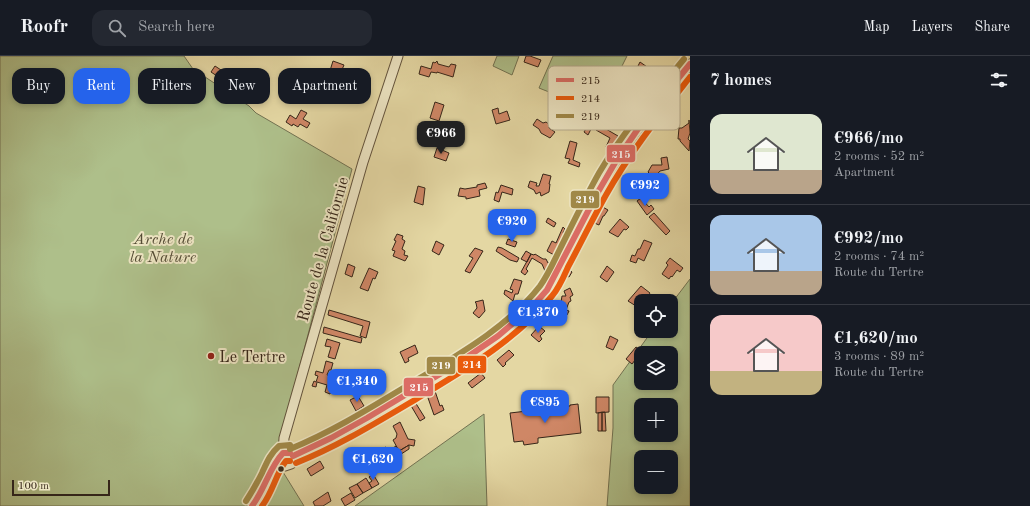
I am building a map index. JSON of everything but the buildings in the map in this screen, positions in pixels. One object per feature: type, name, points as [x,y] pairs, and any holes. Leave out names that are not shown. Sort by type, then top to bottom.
[{"type":"street","name":"Route de la Californie","points":[[282,459],[284,438],[350,203],[398,56]]},
{"type":"street","points":[[680,76],[690,64]]},
{"type":"street","points":[[252,506],[259,497],[271,473],[288,452],[293,456],[366,420],[491,342],[514,324],[534,305],[550,284],[603,183],[637,130]]},
{"type":"green space","name":"Arche de la Nature","points":[[0,56],[184,56],[192,68],[138,68],[138,104],[206,104],[206,78],[214,83],[214,104],[246,104],[256,113],[352,169],[275,459],[304,506],[0,506]]},
{"type":"green space","points":[[497,56],[519,56],[512,75],[493,66]]},
{"type":"green space","points":[[553,56],[627,56],[622,66],[549,66]]},
{"type":"green space","points":[[548,67],[548,92],[539,88]]},
{"type":"green space","points":[[690,279],[690,506],[607,506],[613,428],[613,385],[634,356],[634,390],[678,390],[678,346],[641,346],[647,338],[678,338],[678,295]]},
{"type":"green space","points":[[484,414],[487,506],[355,506]]},
{"type":"transit line","name":"219","points":[[678,66],[684,59]]},
{"type":"transit line","name":"215","points":[[680,76],[690,64]]},
{"type":"transit line","name":"214","points":[[680,90],[690,77]]},
{"type":"transit line","name":"219","points":[[290,449],[354,417],[448,361],[482,339],[513,314],[540,286],[546,277],[599,173],[627,130]]},
{"type":"transit line","name":"215","points":[[293,456],[331,438],[367,418],[460,362],[498,336],[532,307],[547,290],[598,192],[616,161],[637,130]]},
{"type":"transit line","name":"214","points":[[296,463],[328,449],[358,433],[472,365],[490,353],[538,312],[559,286],[615,179],[649,130]]},
{"type":"transit line","name":"219","points":[[246,501],[273,452],[279,446],[290,445]]},
{"type":"transit line","name":"215","points":[[252,506],[278,459],[283,453],[290,453]]},
{"type":"transit line","name":"214","points":[[262,506],[286,461],[290,461]]},
{"type":"place","name":"Le Tertre","points":[[211,356]]}]
